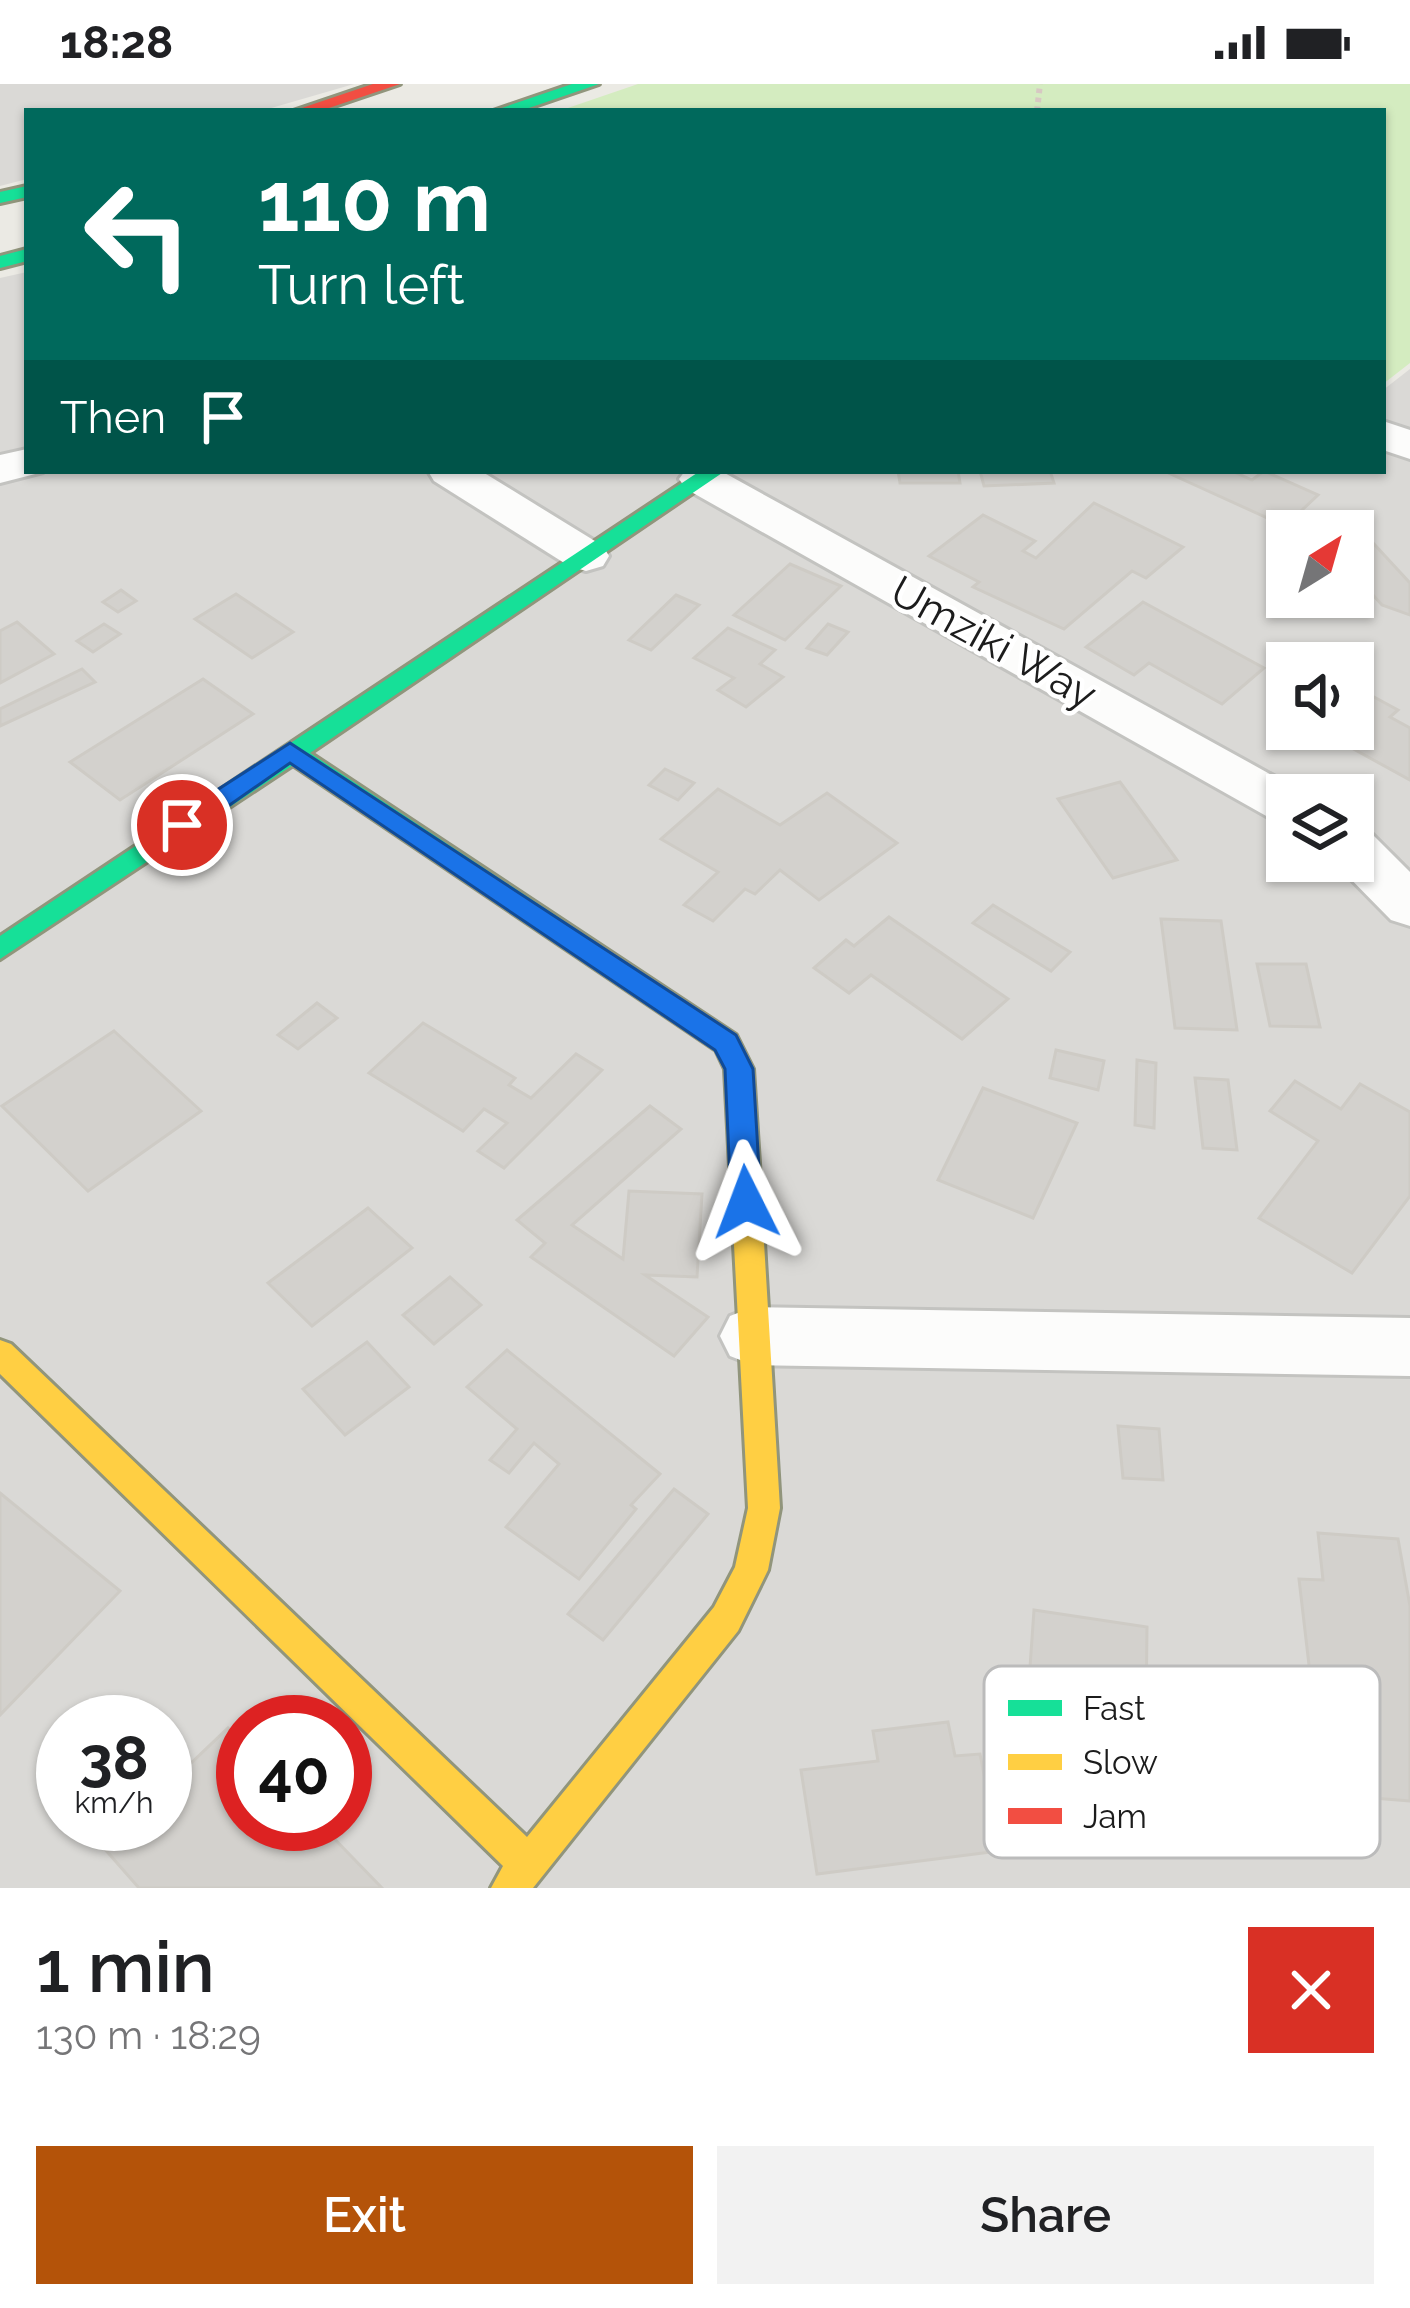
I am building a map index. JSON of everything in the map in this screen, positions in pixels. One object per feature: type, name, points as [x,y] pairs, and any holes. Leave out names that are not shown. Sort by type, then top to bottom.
[{"type":"street","points":[[312,108],[391,84]]},
{"type":"street","points":[[512,108],[590,84]]},
{"type":"street","points":[[455,474],[586,556]]},
{"type":"street","points":[[0,949],[708,475]]},
{"type":"street","name":"Umziki Way","points":[[708,475],[1266,792]]},
{"type":"street","points":[[290,751],[726,1043],[739,1069],[764,1508],[751,1570],[726,1619],[509,1888]]},
{"type":"street","points":[[1374,869],[1410,906]]},
{"type":"street","points":[[753,1336],[1410,1347]]},
{"type":"street","points":[[0,1354],[529,1865]]},
{"type":"shaded area","points":[[0,84],[354,84],[271,108],[24,108],[24,180],[0,186]]},
{"type":"shaded area","points":[[24,273],[24,474],[1386,474],[1386,388],[1410,369],[1410,1888],[0,1888],[0,278]]},
{"type":"green space","points":[[638,84],[1410,84],[1410,363],[1386,382],[1386,108],[568,108]]},
{"type":"building","points":[[898,474],[958,474],[960,483],[900,483]]},
{"type":"building","points":[[981,474],[1051,474],[1054,483],[984,486]]},
{"type":"building","points":[[1171,474],[1239,474],[1252,480],[1271,474],[1318,495],[1302,510],[1266,510],[1266,517]]},
{"type":"building","points":[[1094,503],[1183,547],[1146,578],[1132,571],[1064,629],[973,587],[979,582],[929,556],[983,515],[1035,541],[1023,551],[1036,558]]},
{"type":"building","points":[[1374,544],[1410,583],[1410,615],[1382,605],[1374,596]]},
{"type":"building","points":[[790,564],[841,586],[785,640],[734,615]]},
{"type":"building","points":[[121,590],[136,601],[118,612],[103,602]]},
{"type":"building","points":[[236,594],[293,632],[252,658],[195,619]]},
{"type":"building","points":[[676,595],[699,605],[651,650],[629,640]]},
{"type":"building","points":[[1143,602],[1264,668],[1222,704],[1149,663],[1134,675],[1086,647]]},
{"type":"building","points":[[17,622],[54,654],[0,683],[0,631]]},
{"type":"building","points":[[104,624],[120,634],[93,652],[77,641]]},
{"type":"building","points":[[828,624],[848,632],[827,655],[807,648]]},
{"type":"building","points":[[728,628],[775,650],[760,664],[783,677],[746,707],[718,690],[734,678],[694,658]]},
{"type":"building","points":[[82,669],[95,682],[0,726],[0,709]]},
{"type":"building","points":[[203,679],[253,714],[120,800],[70,762]]},
{"type":"building","points":[[1374,697],[1398,710],[1390,717],[1410,728],[1410,780],[1355,750],[1374,750]]},
{"type":"building","points":[[665,769],[694,783],[678,800],[649,785]]},
{"type":"building","points":[[1120,782],[1177,860],[1113,878],[1058,799]]},
{"type":"building","points":[[718,789],[780,825],[827,793],[897,843],[819,900],[780,870],[755,894],[745,889],[713,921],[684,905],[718,872],[661,839]]},
{"type":"building","points":[[993,905],[1070,952],[1051,971],[973,923]]},
{"type":"building","points":[[889,917],[1008,999],[962,1039],[871,975],[849,993],[814,968],[846,940],[854,946]]},
{"type":"building","points":[[1161,919],[1221,921],[1237,1030],[1175,1028]]},
{"type":"building","points":[[1257,964],[1306,964],[1320,1027],[1270,1026]]},
{"type":"building","points":[[317,1003],[337,1018],[298,1049],[278,1035]]},
{"type":"building","points":[[423,1023],[515,1078],[509,1085],[531,1098],[576,1054],[602,1070],[504,1168],[478,1151],[507,1123],[484,1109],[463,1131],[369,1073]]},
{"type":"building","points":[[114,1031],[201,1111],[88,1191],[2,1106]]},
{"type":"building","points":[[1056,1050],[1104,1061],[1098,1090],[1050,1078]]},
{"type":"building","points":[[1137,1060],[1156,1063],[1154,1128],[1135,1125]]},
{"type":"building","points":[[1195,1078],[1228,1080],[1237,1150],[1203,1148]]},
{"type":"building","points":[[1295,1081],[1341,1109],[1360,1084],[1410,1112],[1410,1196],[1352,1273],[1259,1218],[1318,1141],[1270,1111]]},
{"type":"building","points":[[983,1088],[1077,1123],[1033,1218],[938,1180]]},
{"type":"building","points":[[650,1106],[681,1129],[572,1225],[623,1259],[629,1191],[702,1194],[697,1277],[645,1275],[708,1317],[674,1356],[531,1257],[545,1243],[517,1220]]},
{"type":"building","points":[[368,1208],[412,1248],[312,1326],[268,1283]]},
{"type":"building","points":[[450,1277],[481,1305],[434,1344],[403,1315]]},
{"type":"building","points":[[367,1342],[409,1387],[345,1435],[303,1389]]},
{"type":"building","points":[[507,1350],[660,1474],[631,1505],[636,1509],[579,1579],[506,1527],[559,1464],[534,1443],[509,1473],[490,1460],[517,1429],[467,1387]]},
{"type":"building","points":[[1118,1426],[1159,1429],[1163,1480],[1123,1478]]},
{"type":"building","points":[[674,1489],[708,1514],[603,1640],[568,1614]]},
{"type":"building","points":[[0,1493],[120,1591],[0,1715]]},
{"type":"building","points":[[1318,1533],[1398,1539],[1410,1606],[1410,1801],[1380,1799],[1380,1666],[1309,1666],[1299,1579],[1323,1580]]},
{"type":"building","points":[[1034,1610],[1147,1627],[1147,1666],[1030,1666]]},
{"type":"building","points":[[948,1722],[955,1756],[980,1754],[984,1853],[817,1874],[801,1770],[878,1761],[873,1731]]},
{"type":"building","points":[[216,1739],[216,1851],[346,1851],[382,1888],[139,1888],[107,1851],[192,1851],[192,1762]]},
{"type":"traffic: fast","points":[[512,108],[590,84]]},
{"type":"traffic: fast","points":[[0,198],[24,192]]},
{"type":"traffic: fast","points":[[0,262],[24,256]]},
{"type":"traffic: fast","points":[[0,949],[710,474]]},
{"type":"traffic: fast","points":[[290,751],[726,1043],[739,1069],[748,1226]]},
{"type":"traffic: slow","points":[[509,1888],[726,1619],[751,1570],[764,1508],[748,1226]]},
{"type":"traffic: slow","points":[[0,1354],[529,1865]]},
{"type":"traffic: jam","points":[[312,108],[391,84]]},
{"type":"route","points":[[182,825],[290,751],[705,1028],[726,1043],[739,1069],[746,1202]]}]
